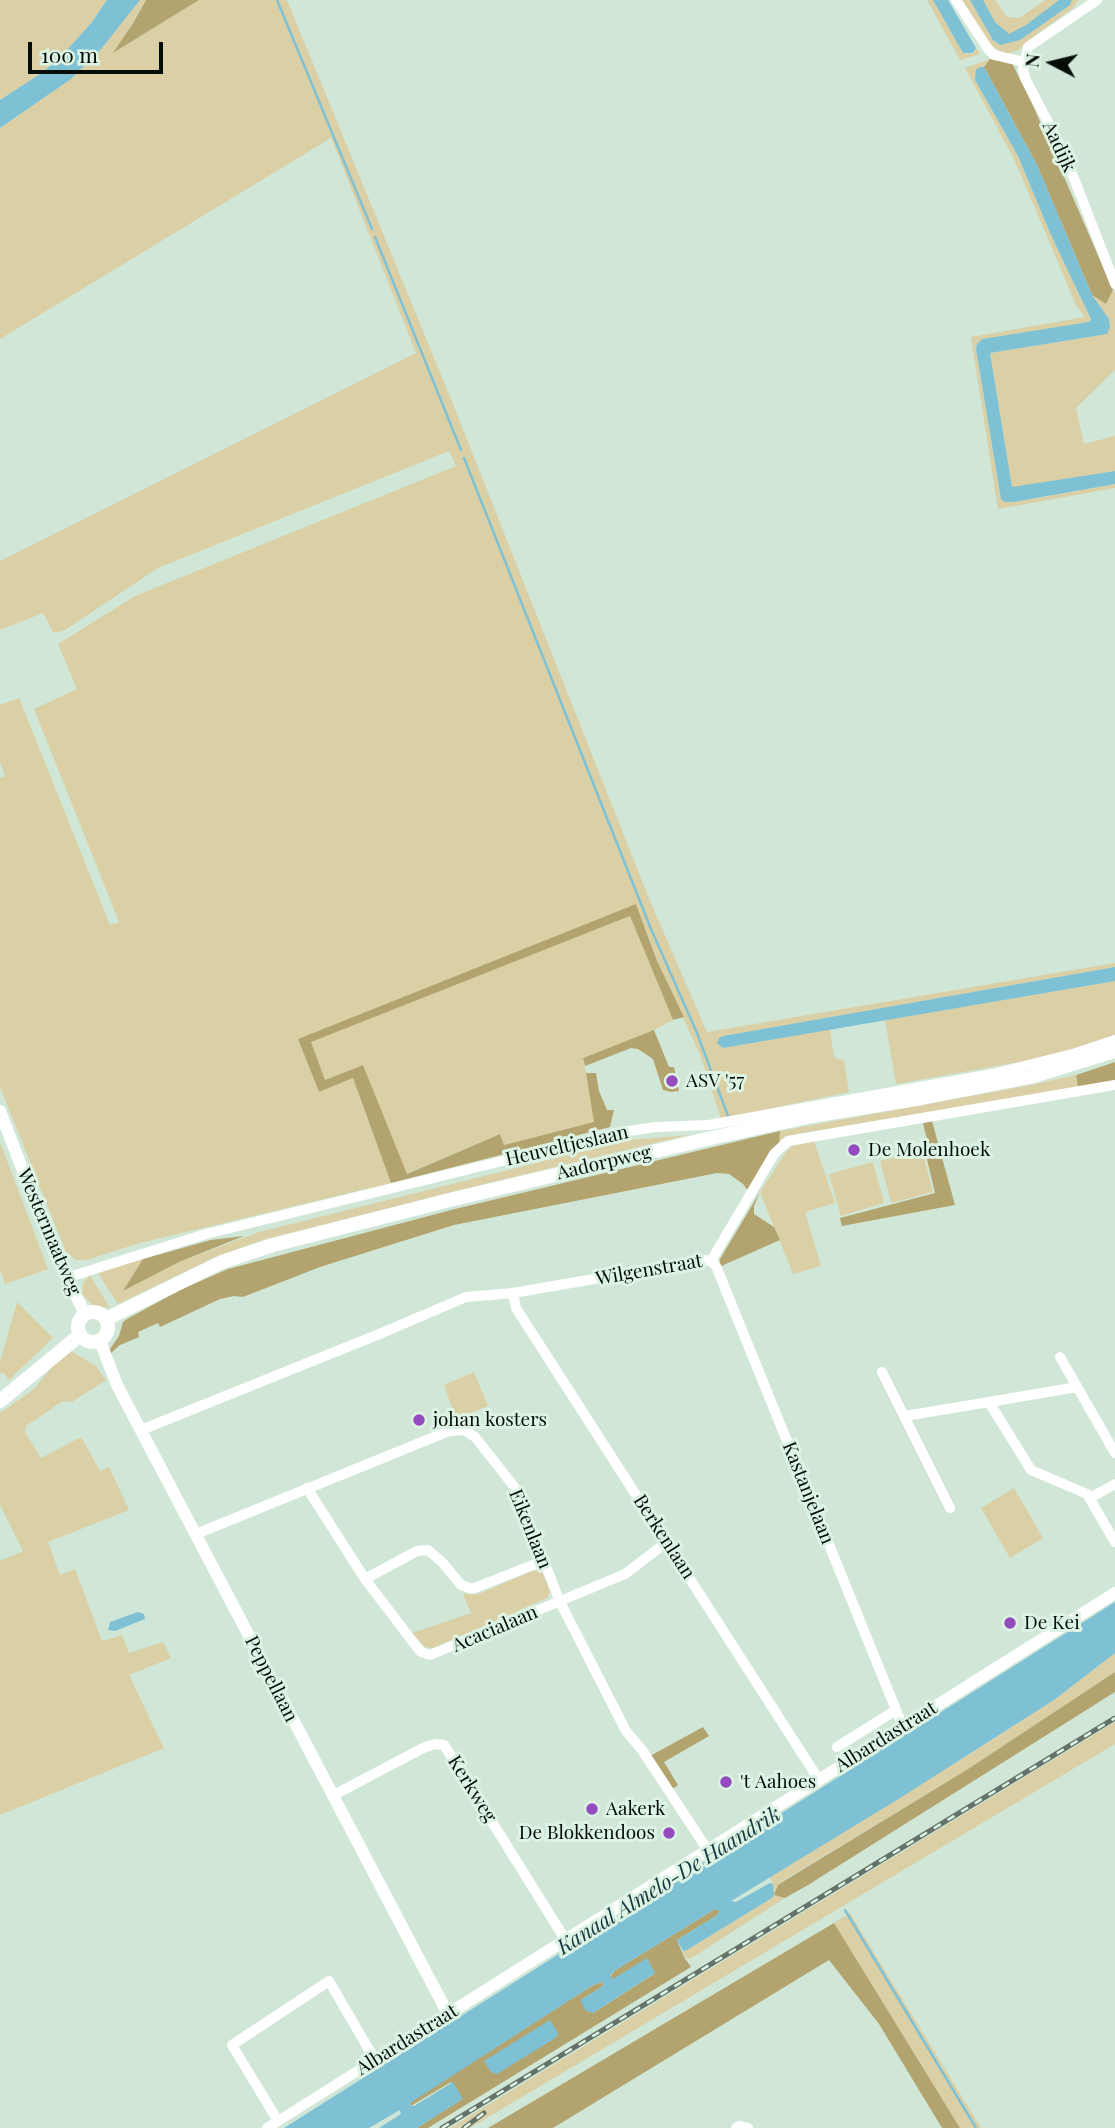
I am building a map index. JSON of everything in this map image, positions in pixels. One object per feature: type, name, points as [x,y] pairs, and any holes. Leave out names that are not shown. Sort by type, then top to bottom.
[{"type":"main road","name":"Aadorpweg","points":[[106,1319],[222,1262],[273,1245],[711,1138],[812,1116],[1030,1077],[1115,1051]]},
{"type":"main road","points":[[100,1313],[106,1319],[108,1331],[100,1341],[85,1340],[80,1335],[78,1323],[85,1314],[100,1313]]},
{"type":"main road","points":[[0,1401],[80,1335]]},
{"type":"street","points":[[956,0],[994,55],[1024,62],[1028,47],[1095,1]]},
{"type":"street","name":"Aadijk","points":[[1024,62],[1025,78],[1065,155],[1114,281]]},
{"type":"street","name":"Heuveltjeslaan","points":[[66,1278],[206,1234],[616,1133],[656,1127],[709,1125],[992,1074],[1073,1054],[1115,1040]]},
{"type":"street","name":"Wilgenstraat","points":[[141,1430],[466,1297],[513,1293],[704,1260],[711,1261],[774,1154],[783,1144],[793,1139],[1115,1085]]},
{"type":"street","name":"Westermaatweg","points":[[0,1111],[53,1249],[85,1314]]},
{"type":"street","name":"Kastanjelaan","points":[[711,1261],[716,1266],[903,1727]]},
{"type":"street","name":"Berkenlaan","points":[[513,1293],[516,1308],[819,1780]]},
{"type":"street","name":"Peppellaan","points":[[100,1341],[117,1385],[448,2014]]},
{"type":"street","points":[[1060,1357],[1115,1453]]},
{"type":"street","points":[[882,1372],[950,1507]]},
{"type":"street","points":[[905,1416],[1077,1387]]},
{"type":"street","points":[[989,1402],[1031,1470],[1087,1494],[1115,1542]]},
{"type":"street","name":"Eikenlaan","points":[[196,1534],[450,1431],[464,1430],[475,1437],[516,1489],[560,1602],[626,1731],[642,1750],[707,1850]]},
{"type":"street","points":[[1090,1498],[1115,1484]]},
{"type":"street","name":"Acacialaan","points":[[307,1489],[365,1579],[421,1652],[430,1655],[625,1574],[667,1542]]},
{"type":"street","points":[[365,1579],[417,1551],[428,1550],[461,1584],[472,1589],[543,1561]]},
{"type":"street","name":"Albardastraat","points":[[267,2128],[1115,1593]]},
{"type":"street","name":"Albardastraat","points":[[837,1747],[896,1710]]},
{"type":"street","name":"Kerkweg","points":[[332,1796],[424,1748],[435,1744],[444,1745],[565,1939]]},
{"type":"street","points":[[278,2121],[232,2045],[329,1981],[376,2060]]},
{"type":"street","points":[[736,2128],[748,2128]]},
{"type":"shaded area","points":[[0,0],[107,0],[67,50],[43,72],[0,100]]},
{"type":"shaded area","points":[[140,0],[146,0],[115,52],[199,0],[287,0],[451,399],[650,901],[707,1032],[1115,963],[1115,967],[723,1036],[723,1048],[830,1029],[834,1057],[844,1061],[849,1092],[721,1119],[701,1057],[657,961],[636,904],[298,1039],[319,1092],[353,1078],[391,1183],[140,1243],[86,1260],[76,1260],[66,1252],[0,1087],[0,778],[5,776],[0,762],[0,705],[19,698],[110,925],[119,922],[34,709],[77,689],[58,644],[135,596],[456,466],[449,451],[158,568],[65,630],[53,632],[43,613],[0,630],[0,561],[416,353],[331,138],[0,339],[0,128],[71,79],[102,48]]},
{"type":"shaded area","points":[[146,0],[199,0],[113,53],[133,23]]},
{"type":"shaded area","points":[[927,0],[933,0],[963,53],[973,54],[976,48],[980,54],[960,60]]},
{"type":"shaded area","points":[[962,0],[995,0],[1007,17],[1019,18],[1045,0],[1079,0],[1073,8],[1019,50],[1006,54],[988,44]]},
{"type":"shaded area","points":[[990,59],[984,67],[980,67],[975,80],[1018,156],[1050,233],[1091,319],[1089,322],[977,344],[1001,499],[1013,502],[1115,484],[1115,488],[998,509],[971,337],[1085,317],[1076,305],[1014,159],[965,68]]},
{"type":"shaded area","points":[[990,59],[1012,63],[1035,110],[1113,290],[1106,304],[1092,295],[1037,165],[984,67]]},
{"type":"shaded area","points":[[1113,290],[1115,370],[1076,408],[1084,444],[1115,436],[1115,471],[1012,488],[990,353],[1106,334],[1109,319],[1092,295],[1106,304]]},
{"type":"shaded area","points":[[636,904],[657,961],[684,1017],[673,1020],[630,916],[311,1042],[325,1080],[363,1065],[407,1174],[500,1134],[504,1145],[594,1122],[586,1073],[596,1073],[599,1091],[607,1110],[614,1110],[610,1127],[391,1183],[353,1078],[319,1092],[298,1039]]},
{"type":"shaded area","points":[[630,916],[673,1020],[583,1058],[595,1122],[504,1145],[499,1134],[406,1174],[363,1065],[325,1080],[310,1042]]},
{"type":"shaded area","points":[[1115,981],[1115,1035],[1088,1045],[1019,1062],[896,1084],[885,1020]]},
{"type":"shaded area","points":[[654,1030],[669,1067],[674,1067],[679,1091],[663,1090],[653,1059],[638,1049],[631,1048],[585,1066],[583,1058]]},
{"type":"shaded area","points":[[1115,1062],[1115,1081],[1078,1087],[1076,1075]]},
{"type":"shaded area","points":[[1076,1075],[1078,1087],[796,1134],[779,1145],[780,1131]]},
{"type":"shaded area","points":[[932,1121],[955,1205],[842,1226],[840,1218],[935,1193],[924,1147],[927,1140],[923,1123]]},
{"type":"shaded area","points":[[780,1131],[779,1145],[749,1192],[729,1174],[717,1173],[454,1225],[320,1267],[243,1297],[220,1299],[160,1327],[158,1323],[138,1332],[139,1337],[120,1345],[110,1354],[123,1322],[127,1319],[182,1289],[228,1269],[455,1209]]},
{"type":"shaded area","points":[[689,1135],[262,1240],[213,1258],[118,1304],[97,1272],[143,1259],[125,1290],[179,1262],[259,1232],[629,1140]]},
{"type":"shaded area","points":[[814,1141],[835,1203],[805,1212],[821,1266],[793,1274],[760,1192],[786,1152],[793,1146]]},
{"type":"shaded area","points":[[0,1142],[48,1269],[5,1284],[0,1270]]},
{"type":"shaded area","points":[[922,1150],[933,1192],[891,1203],[880,1161]]},
{"type":"shaded area","points":[[873,1162],[884,1203],[841,1216],[829,1174]]},
{"type":"shaded area","points":[[760,1192],[754,1206],[754,1214],[774,1227],[780,1240],[719,1267],[720,1259]]},
{"type":"shaded area","points":[[244,1236],[179,1262],[123,1291],[143,1259],[211,1240]]},
{"type":"shaded area","points":[[90,1275],[110,1308],[94,1306],[82,1294],[83,1283]]},
{"type":"shaded area","points":[[17,1302],[53,1338],[9,1380],[3,1372],[0,1374],[0,1362]]},
{"type":"shaded area","points":[[71,1351],[96,1366],[106,1380],[72,1402],[63,1401],[26,1426],[25,1432],[41,1458],[81,1437],[100,1471],[109,1467],[129,1510],[48,1542],[60,1575],[75,1569],[102,1641],[122,1635],[129,1653],[163,1642],[171,1658],[129,1675],[164,1748],[0,1815],[0,1561],[23,1551],[0,1505],[0,1413],[33,1390],[53,1366]]},
{"type":"shaded area","points":[[474,1372],[488,1406],[456,1419],[444,1385]]},
{"type":"shaded area","points":[[1014,1488],[1043,1538],[1010,1558],[981,1508]]},
{"type":"shaded area","points":[[532,1571],[542,1571],[550,1592],[547,1598],[433,1648],[425,1647],[412,1633],[471,1613],[463,1594],[479,1594]]},
{"type":"shaded area","points":[[1115,1653],[1115,1672],[968,1769],[784,1880],[778,1885],[782,1898],[785,1898],[690,1959],[684,1957],[683,1951],[772,1898],[773,1884],[770,1877],[1054,1700]]},
{"type":"shaded area","points":[[1115,1672],[1115,1692],[808,1885],[785,1898],[774,1895],[778,1885],[784,1881],[968,1769]]},
{"type":"shaded area","points":[[1115,1722],[1115,1744],[470,2128],[450,2128]]},
{"type":"shaded area","points":[[703,1727],[709,1736],[664,1762],[678,1785],[671,1790],[650,1756]]},
{"type":"shaded area","points":[[715,1909],[720,1911],[716,1916],[677,1940],[691,1967],[428,2128],[417,2128],[462,2099],[451,2082],[411,2106],[410,2103],[416,2098],[593,1985],[602,1982],[602,1987],[581,2000],[593,2013],[654,1974],[613,1979],[610,1977],[614,1971]]},
{"type":"shaded area","points":[[850,1913],[981,2128],[960,2128],[834,1923]]},
{"type":"shaded area","points":[[834,1923],[960,2128],[942,2128],[879,2024],[829,1960],[553,2128],[488,2128]]},
{"type":"water","points":[[107,0],[140,0],[102,48],[71,79],[0,128],[0,100],[43,72],[67,50]]},
{"type":"water","points":[[933,0],[948,0],[976,48],[973,53],[963,53]]},
{"type":"water","points":[[970,0],[983,0],[995,22],[1009,34],[1026,25],[1059,0],[1072,0],[1070,5],[1020,40],[1000,45],[993,40]]},
{"type":"water","points":[[984,67],[1037,165],[1092,295],[1109,319],[1110,327],[1107,334],[990,353],[1012,487],[1115,471],[1115,484],[1013,502],[1001,499],[977,344],[982,339],[1089,322],[1091,319],[1050,233],[1018,156],[975,80],[976,70]]},
{"type":"water","points":[[1115,967],[1115,981],[723,1048],[717,1043],[723,1036]]},
{"type":"water","points":[[1115,1602],[1115,1653],[1054,1700],[731,1901],[736,1902],[770,1883],[773,1884],[772,1898],[683,1951],[677,1940],[716,1916],[720,1911],[715,1909],[614,1971],[610,1976],[613,1979],[647,1958],[655,1973],[593,2013],[586,2011],[580,2000],[602,1987],[602,1982],[593,1985],[410,2103],[414,2106],[453,2082],[462,2097],[417,2128],[379,2128],[401,2114],[400,2110],[369,2128],[284,2128]]},
{"type":"water","points":[[138,1612],[144,1614],[145,1619],[115,1631],[108,1630],[110,1622]]},
{"type":"water","points":[[550,2020],[558,2033],[557,2037],[497,2074],[491,2072],[484,2061]]},
{"type":"waterway","points":[[277,0],[372,229]]},
{"type":"waterway","points":[[375,237],[461,450]]},
{"type":"waterway","points":[[464,458],[651,929],[697,1033],[728,1116]]},
{"type":"waterway","points":[[845,1910],[976,2128]]},
{"type":"railway","points":[[442,2128],[1115,1718]]},
{"type":"railway","points":[[464,2128],[484,2113]]},
{"type":"place","name":"ASV '57","points":[[672,1081]]},
{"type":"place","name":"De Molenhoek","points":[[854,1150]]},
{"type":"place","name":"johan kosters","points":[[419,1420]]},
{"type":"place","name":"De Kei","points":[[1010,1623]]},
{"type":"place","name":"'t Aahoes","points":[[726,1782]]},
{"type":"place","name":"Aakerk","points":[[592,1809]]},
{"type":"place","name":"De Blokkendoos","points":[[669,1833]]},
{"type":"water label","name":"Kanaal Almelo-De Haandrik","points":[[669,1881]]}]
